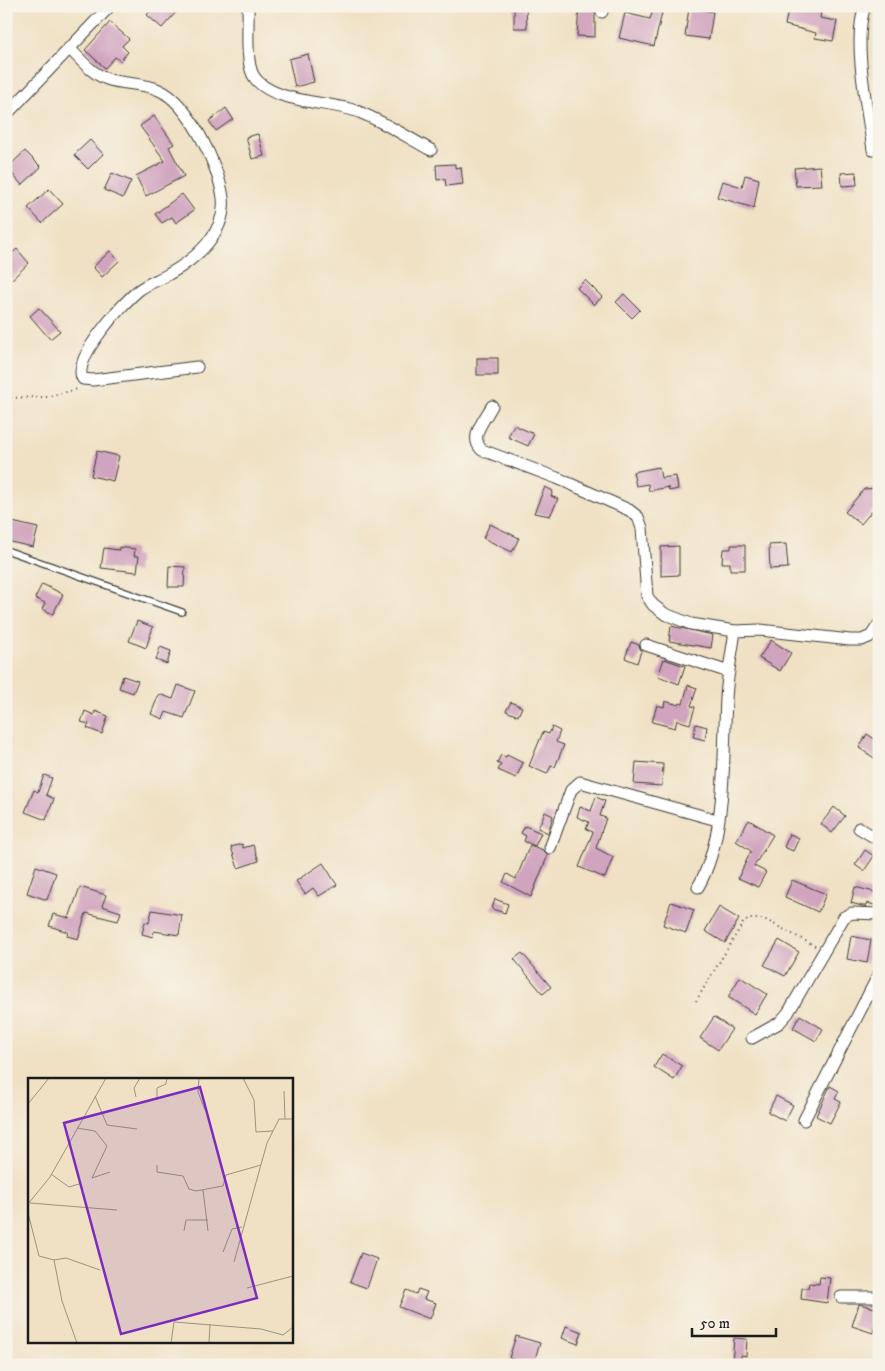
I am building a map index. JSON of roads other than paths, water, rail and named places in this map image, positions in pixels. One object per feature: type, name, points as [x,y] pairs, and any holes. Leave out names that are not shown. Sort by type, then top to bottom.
[{"type":"street","points":[[6,115],[110,6]]},
{"type":"street","points":[[248,6],[250,65],[254,77],[261,83],[301,102],[336,105],[360,112],[430,150]]},
{"type":"street","points":[[865,6],[861,21],[860,44],[873,150]]},
{"type":"street","points":[[69,48],[102,78],[155,88],[175,102],[206,150],[218,180],[223,204],[218,227],[201,249],[175,270],[138,291],[106,325],[81,365],[80,374],[83,379],[102,380],[197,367]]},
{"type":"street","points":[[492,406],[477,434],[476,442],[480,448],[569,483],[634,513],[642,525],[646,594],[652,605],[683,622],[735,631],[760,630],[858,640],[871,636],[879,624]]},
{"type":"street","points":[[698,887],[708,866],[722,795],[729,672],[735,631]]},
{"type":"street","points":[[646,645],[729,672]]},
{"type":"street","points":[[550,848],[571,790],[580,782],[718,820]]},
{"type":"street","points":[[859,828],[879,840]]},
{"type":"street","points":[[752,1038],[779,1023],[788,1013],[846,915],[852,913],[879,914]]},
{"type":"street","points":[[804,1120],[879,974]]},
{"type":"street","points":[[841,1297],[879,1297]]},
{"type":"lane","points":[[6,550],[182,612]]}]
